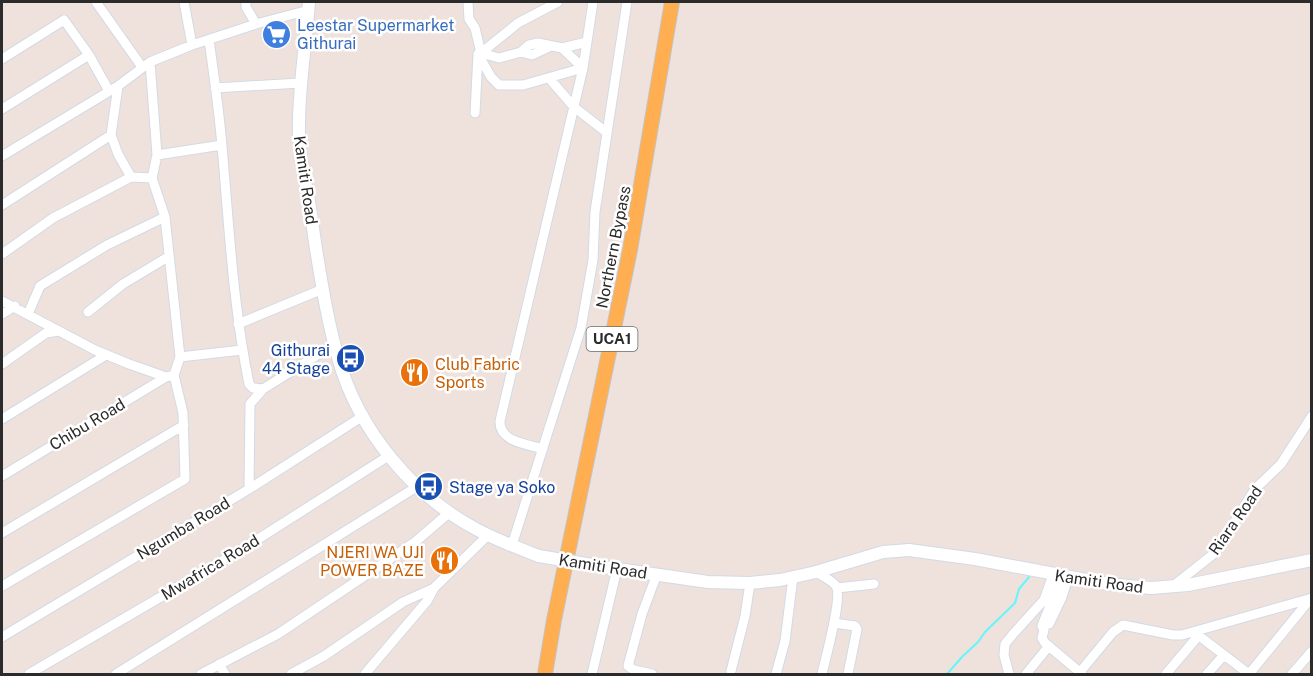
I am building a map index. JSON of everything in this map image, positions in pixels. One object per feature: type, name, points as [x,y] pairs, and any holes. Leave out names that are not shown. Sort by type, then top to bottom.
[{"type":"main road","name":"Northern Bypass","points":[[545,675],[554,620],[630,250],[672,2]]},
{"type":"main road","name":"Kamiti Road","points":[[309,6],[300,84],[299,151],[334,344],[346,381],[363,416],[390,455],[418,486],[450,512],[488,535],[539,556],[708,582],[750,583],[793,577],[883,552],[899,550],[964,557],[1130,588],[1171,588],[1311,560]]},
{"type":"street","points":[[96,2],[146,65],[157,155],[152,178],[165,217],[180,357],[170,376]]},
{"type":"street","points":[[184,2],[192,45]]},
{"type":"street","points":[[246,2],[246,7],[256,24]]},
{"type":"street","points":[[468,2],[469,19],[475,28],[480,54],[491,77],[499,85],[523,86],[583,68]]},
{"type":"street","points":[[475,113],[480,54],[518,23],[558,2]]},
{"type":"street","points":[[543,448],[508,438],[500,429],[500,421],[583,68],[593,2]]},
{"type":"street","points":[[512,545],[581,328],[593,260],[595,212],[606,132],[627,2]]},
{"type":"street","points":[[2,156],[118,86],[146,65],[192,45],[309,6]]},
{"type":"street","points":[[2,58],[64,20],[109,91]]},
{"type":"street","points":[[210,40],[238,324],[249,384],[253,388],[263,389]]},
{"type":"street","points":[[480,54],[499,58],[521,52],[528,45],[538,43],[562,48],[587,42]]},
{"type":"street","points":[[562,48],[583,68]]},
{"type":"street","points":[[2,109],[88,55]]},
{"type":"street","points":[[549,78],[574,107],[606,132]]},
{"type":"street","points":[[215,88],[300,84]]},
{"type":"street","points":[[118,86],[111,135],[118,154],[131,177]]},
{"type":"street","points":[[2,205],[111,135]]},
{"type":"street","points":[[157,155],[222,145]]},
{"type":"street","points":[[2,254],[53,218],[131,177],[152,178]]},
{"type":"street","points":[[28,314],[40,286],[107,245],[165,217]]},
{"type":"street","points":[[88,312],[123,284],[168,257]]},
{"type":"street","points":[[238,324],[323,289]]},
{"type":"street","points":[[2,301],[106,355],[170,376],[182,405],[185,479],[2,586]]},
{"type":"street","points":[[2,314],[15,306]]},
{"type":"street","points":[[2,364],[46,333],[59,331]]},
{"type":"street","points":[[249,489],[249,407],[263,389],[334,344]]},
{"type":"street","points":[[180,357],[242,350]]},
{"type":"street","points":[[2,419],[106,355]]},
{"type":"street","name":"Chibu Road","points":[[2,476],[170,376]]},
{"type":"street","name":"Ngumba Road","points":[[2,637],[249,489],[363,416]]},
{"type":"street","name":"Riara Road","points":[[1171,588],[1216,552],[1255,489],[1281,464],[1311,416]]},
{"type":"street","points":[[2,533],[184,425]]},
{"type":"street","name":"Mwafrica Road","points":[[29,675],[241,550],[390,455]]},
{"type":"street","points":[[116,675],[418,486]]},
{"type":"street","points":[[201,675],[278,634],[416,542],[450,512]]},
{"type":"street","points":[[378,675],[368,670],[427,601],[434,588],[488,535]]},
{"type":"street","points":[[592,675],[617,569]]},
{"type":"street","points":[[816,572],[837,588],[834,623],[822,675]]},
{"type":"street","points":[[652,675],[628,666],[642,615],[657,574]]},
{"type":"street","points":[[1060,576],[1042,626],[1044,630],[1042,638],[1078,671]]},
{"type":"street","points":[[1009,675],[1004,655],[1005,644],[1044,600],[1060,576]]},
{"type":"street","points":[[776,675],[785,641],[793,577]]},
{"type":"street","points":[[731,670],[746,616],[750,583]]},
{"type":"street","points":[[837,588],[874,584]]},
{"type":"street","points":[[291,675],[324,656],[403,602],[434,588]]},
{"type":"street","points":[[1064,675],[1078,671],[1113,632],[1123,625],[1173,635],[1196,634],[1311,598]]},
{"type":"street","points":[[1196,634],[1249,675],[1311,598]]},
{"type":"street","points":[[834,623],[855,626],[857,629],[848,675]]},
{"type":"street","points":[[1166,675],[1196,634]]},
{"type":"street","points":[[1026,675],[1049,646]]},
{"type":"street","points":[[1292,675],[1311,651]]},
{"type":"street","points":[[1207,675],[1224,655]]},
{"type":"street","points":[[219,664],[225,675]]},
{"type":"waterway","points":[[947,674],[1015,603],[1019,589],[1029,577]]},
{"type":"place","name":"Leestar Supermarket Githurai","points":[[276,34]]},
{"type":"place","name":"Githurai 44 Stage","points":[[351,359]]},
{"type":"place","name":"Club Fabric Sports","points":[[414,373]]},
{"type":"place","name":"Stage ya Soko","points":[[428,487]]},
{"type":"place","name":"NJERI WA UJI POWER BAZE","points":[[445,561]]}]
